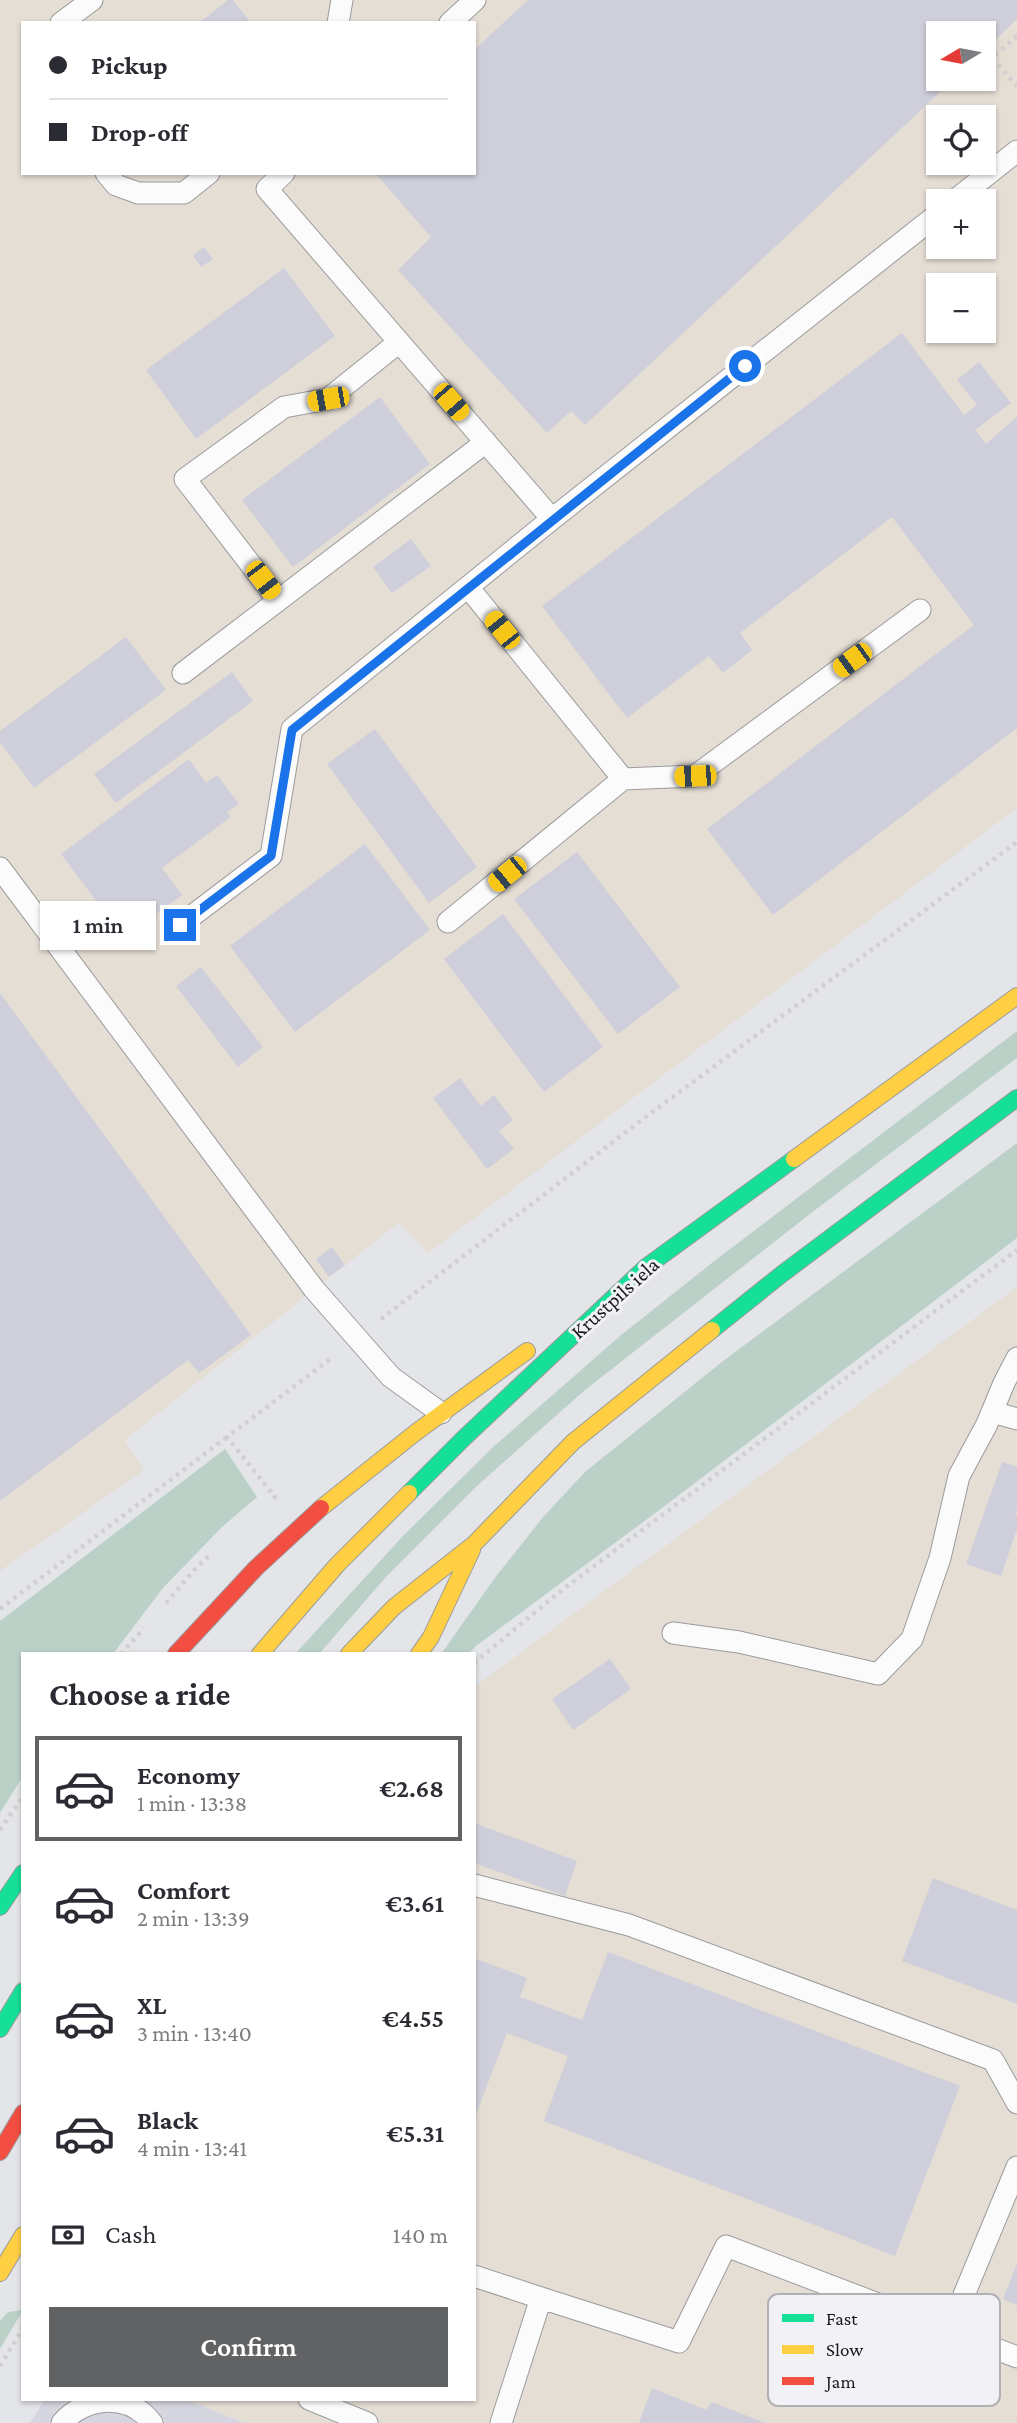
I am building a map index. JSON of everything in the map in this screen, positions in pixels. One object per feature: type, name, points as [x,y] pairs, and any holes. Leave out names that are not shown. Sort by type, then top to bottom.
[{"type":"main road","name":"Krustpils iela","points":[[262,1652],[337,1565],[646,1267],[1017,996]]},
{"type":"main road","points":[[351,1652],[394,1607],[474,1544],[573,1442],[782,1274],[1017,1098]]},
{"type":"main road","points":[[178,1652],[245,1579],[306,1520],[441,1413],[646,1267]]},
{"type":"main road","points":[[420,1652],[431,1637],[474,1544]]},
{"type":"main road","points":[[0,1907],[21,1876]]},
{"type":"main road","points":[[0,2029],[21,1995]]},
{"type":"main road","points":[[0,2152],[21,2116]]},
{"type":"main road","points":[[9,2272],[21,2240]]},
{"type":"lane","points":[[64,21],[92,0]]},
{"type":"lane","points":[[338,21],[342,0]]},
{"type":"lane","points":[[452,21],[475,0]]},
{"type":"lane","points":[[969,189],[1017,151]]},
{"type":"lane","points":[[108,175],[116,184],[138,193],[184,193],[206,175]]},
{"type":"lane","points":[[282,175],[267,189],[552,519]]},
{"type":"lane","points":[[180,925],[271,856],[292,730],[552,519],[926,223]]},
{"type":"lane","points":[[278,600],[186,479],[284,407],[328,399],[399,342]]},
{"type":"lane","points":[[183,673],[486,442]]},
{"type":"lane","points":[[468,587],[623,779]]},
{"type":"lane","points":[[448,922],[623,779],[695,776],[920,610]]},
{"type":"lane","points":[[0,869],[314,1289],[391,1377],[441,1413]]},
{"type":"lane","points":[[673,1633],[739,1642],[878,1674],[912,1639],[940,1558],[959,1476],[1017,1359]]},
{"type":"lane","points":[[992,1412],[1017,1419]]},
{"type":"lane","points":[[476,1886],[629,1925],[993,2060],[1017,2103]]},
{"type":"lane","points":[[964,2294],[1017,2167]]},
{"type":"lane","points":[[476,2277],[679,2342],[726,2246],[852,2294]]},
{"type":"lane","points":[[501,2423],[541,2298]]},
{"type":"lane","points":[[1000,2350],[1017,2357]]},
{"type":"lane","points":[[62,2423],[78,2408],[95,2401],[115,2401],[133,2406],[156,2421]]},
{"type":"lane","points":[[314,2401],[367,2423]]},
{"type":"path","points":[[1017,36],[992,58],[1017,86]]},
{"type":"path","points":[[0,1609],[639,1122],[1017,842]]},
{"type":"path","points":[[476,1661],[562,1590],[1017,1250]]},
{"type":"path","points":[[227,1437],[275,1497],[265,1506]]},
{"type":"path","points":[[163,1605],[216,1549]]},
{"type":"path","points":[[123,1652],[147,1625]]},
{"type":"path","points":[[0,1829],[21,1799]]},
{"type":"path","points":[[0,2366],[21,2331]]},
{"type":"shaded area","points":[[0,0],[1017,0],[1017,808],[428,1253],[398,1223],[125,1440],[144,1470],[0,1571]]},
{"type":"shaded area","points":[[1017,1287],[1017,2423],[245,2423],[190,2401],[476,2401],[476,1686]]},
{"type":"shaded area","points":[[44,2401],[190,2401],[245,2423],[30,2423]]},
{"type":"green space","points":[[1017,1031],[1017,1058],[815,1210],[585,1390],[478,1485],[386,1577],[321,1652],[297,1652],[402,1537],[492,1448],[620,1336]]},
{"type":"green space","points":[[1017,1143],[1017,1238],[470,1652],[442,1652],[497,1575],[544,1516],[585,1472],[723,1361]]},
{"type":"green space","points":[[225,1449],[257,1497],[222,1527],[163,1588],[115,1652],[21,1652],[21,1779],[0,1813],[0,1621]]},
{"type":"green space","points":[[21,2310],[0,2349],[0,2321],[8,2312]]},
{"type":"building","points":[[228,0],[233,0],[249,21],[202,21]]},
{"type":"building","points":[[528,0],[1017,0],[1017,19],[996,39],[996,21],[926,21],[926,91],[941,91],[585,425],[571,411],[547,433],[398,270],[431,237],[377,175],[476,175],[476,48]]},
{"type":"building","points":[[204,247],[213,259],[201,267],[193,255]]},
{"type":"building","points":[[284,268],[335,336],[196,439],[146,370]]},
{"type":"building","points":[[902,333],[964,415],[977,405],[957,380],[979,362],[1011,403],[975,430],[986,444],[1017,417],[1017,728],[773,915],[707,829],[974,625],[892,517],[740,633],[752,650],[723,673],[709,656],[627,718],[542,606]]},
{"type":"building","points":[[380,397],[430,464],[293,567],[242,500]]},
{"type":"building","points":[[411,539],[431,566],[392,593],[373,567]]},
{"type":"building","points":[[126,637],[166,690],[34,788],[0,742],[0,731]]},
{"type":"building","points":[[232,672],[253,701],[116,803],[94,774]]},
{"type":"building","points":[[375,729],[477,867],[429,903],[327,764]]},
{"type":"building","points":[[189,759],[206,783],[217,775],[239,804],[227,812],[231,817],[162,868],[182,895],[124,938],[61,854]]},
{"type":"building","points":[[365,844],[430,930],[295,1032],[230,946]]},
{"type":"building","points":[[577,852],[680,987],[618,1034],[514,899]]},
{"type":"building","points":[[503,914],[603,1047],[544,1092],[444,959]]},
{"type":"building","points":[[201,967],[263,1047],[238,1067],[176,986]]},
{"type":"building","points":[[0,993],[251,1335],[199,1373],[188,1360],[0,1501]]},
{"type":"building","points":[[460,1078],[481,1106],[494,1095],[513,1120],[499,1131],[514,1149],[487,1169],[433,1098]]},
{"type":"building","points":[[332,1247],[345,1265],[329,1277],[316,1259]]},
{"type":"building","points":[[1002,1462],[1017,1467],[1017,1529],[1001,1576],[966,1564]]},
{"type":"building","points":[[610,1659],[631,1689],[573,1730],[552,1699]]},
{"type":"building","points":[[476,1824],[577,1861],[565,1896],[476,1864]]},
{"type":"building","points":[[933,1878],[1017,1910],[1017,2004],[902,1961]]},
{"type":"building","points":[[608,1952],[960,2086],[895,2256],[544,2121],[568,2056],[507,2033],[476,2115],[476,1959],[527,1978],[520,1997],[582,2020]]},
{"type":"building","points":[[1017,2264],[1017,2305],[1003,2299]]},
{"type":"building","points":[[652,2388],[706,2410],[712,2402],[765,2423],[639,2423]]},
{"type":"traffic: fast","points":[[712,1330],[782,1274],[1017,1098]]},
{"type":"traffic: fast","points":[[409,1493],[646,1267],[794,1159]]},
{"type":"traffic: fast","points":[[0,1907],[21,1876]]},
{"type":"traffic: fast","points":[[0,2029],[21,1994]]},
{"type":"traffic: slow","points":[[794,1159],[1017,996]]},
{"type":"traffic: slow","points":[[351,1652],[394,1607],[474,1544],[573,1442],[712,1330]]},
{"type":"traffic: slow","points":[[321,1508],[415,1433],[527,1351]]},
{"type":"traffic: slow","points":[[262,1652],[337,1565],[409,1493]]},
{"type":"traffic: slow","points":[[420,1652],[431,1637],[472,1550]]},
{"type":"traffic: slow","points":[[0,2273],[21,2238]]},
{"type":"traffic: jam","points":[[178,1652],[256,1568],[321,1508]]},
{"type":"traffic: jam","points":[[0,2152],[21,2116]]},
{"type":"route","points":[[180,925],[271,856],[292,730],[745,366]]}]
